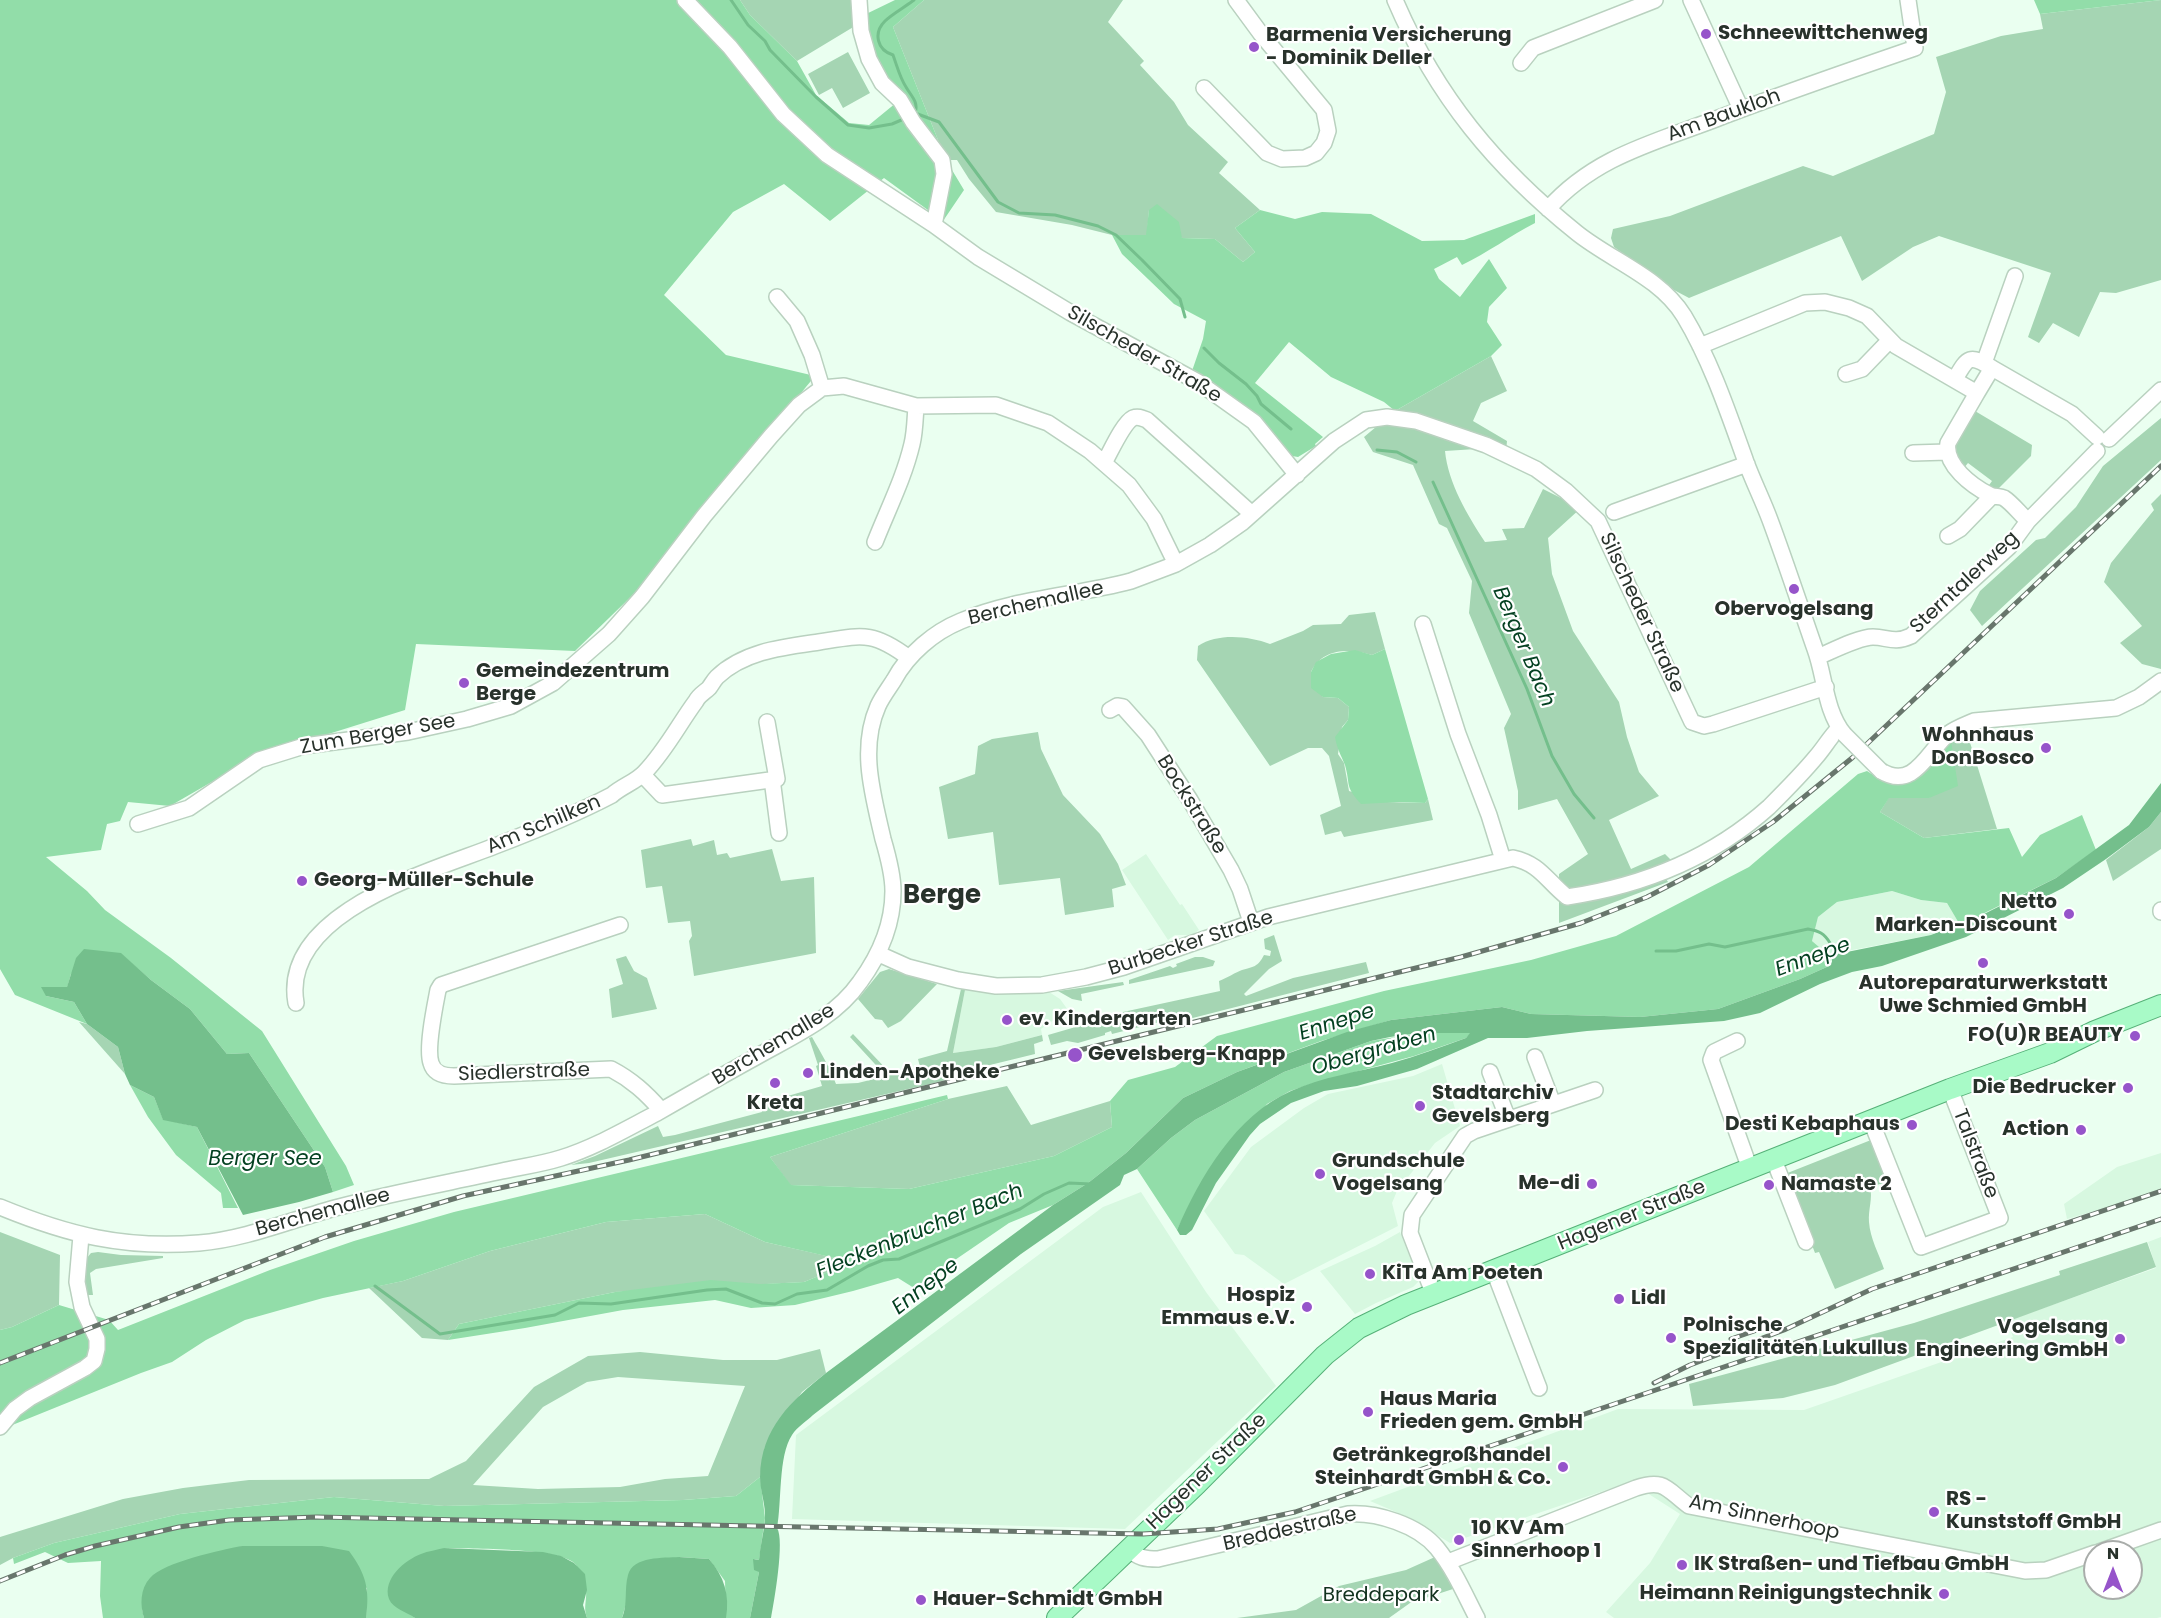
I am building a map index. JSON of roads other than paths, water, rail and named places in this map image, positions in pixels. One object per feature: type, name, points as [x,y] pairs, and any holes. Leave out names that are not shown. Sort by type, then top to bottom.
[{"type":"main road","name":"Hagener Straße","points":[[1057,1618],[1332,1349],[1359,1328],[1386,1313],[1950,1089],[2050,1053],[2096,1031],[2161,1005]]},
{"type":"street","name":"Silscheder Straße","points":[[685,0],[730,47],[800,131],[827,155],[934,225],[978,257],[1071,313],[1198,382],[1254,422],[1297,475],[1334,441],[1366,420],[1387,417],[1416,421],[1486,445],[1536,468],[1566,491],[1598,521],[1692,722],[1704,726],[1713,724],[1826,687]]},
{"type":"street","points":[[859,0],[861,31],[869,59],[882,83],[900,100],[913,122],[942,160],[944,174],[934,225]]},
{"type":"street","points":[[1204,88],[1267,153],[1282,159],[1305,158],[1316,153],[1324,143],[1328,131],[1328,120],[1324,110],[1260,34],[1236,0]]},
{"type":"street","points":[[1395,0],[1424,60],[1452,104],[1491,153],[1579,235],[1673,300],[1700,346],[1725,401],[1818,657],[1831,710],[1841,731],[1881,771],[1892,776],[1912,772],[1925,762],[1947,735],[1974,721],[2116,708],[2139,697],[2161,681]]},
{"type":"street","points":[[1521,63],[1533,48],[1655,0]]},
{"type":"street","points":[[1691,0],[1741,109]]},
{"type":"street","name":"Am Baukloh","points":[[1548,208],[1564,191],[1600,165],[1629,152],[1741,109],[1915,48],[1908,0]]},
{"type":"street","points":[[2015,276],[1988,366],[1977,393],[1948,443],[1947,452],[1950,461],[1958,471],[1992,496],[2004,498],[2028,521]]},
{"type":"street","points":[[777,297],[797,321],[812,355],[822,388],[844,386],[916,406],[996,405],[1048,423],[1090,451],[1129,485],[1154,519],[1176,564]]},
{"type":"street","points":[[1700,346],[1792,308],[1813,302],[1836,304],[1867,316],[1889,341],[1977,393]]},
{"type":"street","points":[[1846,374],[1862,369],[1889,341]]},
{"type":"street","points":[[1955,379],[1965,362],[1971,358],[2072,414],[2101,443]]},
{"type":"street","name":"Zum Berger See","points":[[138,824],[189,808],[259,760],[304,746],[408,732],[467,719],[511,706],[553,682],[609,634],[642,597],[704,516],[771,436],[800,405],[822,388]]},
{"type":"street","name":"Sterntalerweg","points":[[1818,657],[1873,637],[1889,640],[1911,636],[2009,547],[2028,521],[2101,443],[2161,390]]},
{"type":"street","points":[[875,542],[908,460],[916,406]]},
{"type":"street","points":[[1104,463],[1127,424],[1135,417],[1140,417],[1147,420],[1252,514]]},
{"type":"street","points":[[1913,453],[1947,452]]},
{"type":"street","points":[[1614,512],[1747,464]]},
{"type":"street","name":"Berchemallee","points":[[0,1207],[81,1236],[132,1244],[199,1243],[228,1239],[348,1204],[561,1158],[620,1133],[661,1110],[833,1012],[849,998],[879,954],[891,913],[893,892],[867,755],[868,741],[878,706],[899,670],[909,658],[946,628],[963,620],[1004,608],[1113,586],[1148,576],[1176,564],[1210,545],[1252,514],[1297,475]]},
{"type":"street","points":[[1948,536],[1960,529],[1992,496]]},
{"type":"street","points":[[1423,624],[1458,734],[1489,814],[1503,860]]},
{"type":"street","name":"Am Schilken","points":[[296,1003],[294,993],[297,970],[306,952],[320,933],[340,915],[387,890],[604,799],[643,775],[668,744],[698,697],[710,687],[716,678],[743,659],[778,648],[856,636],[882,639],[909,658]]},
{"type":"street","name":"Bockstraße","points":[[1110,710],[1118,706],[1123,707],[1148,735],[1232,870],[1251,922]]},
{"type":"street","points":[[643,775],[662,795],[777,778],[767,722]]},
{"type":"street","name":"Burbecker Straße","points":[[879,954],[939,976],[996,986],[1032,986],[1114,970],[1251,922],[1513,858],[1527,861],[1537,867],[1551,884],[1567,897],[1594,893],[1679,866],[1722,844],[1768,807],[1841,731]]},
{"type":"street","points":[[772,779],[779,833]]},
{"type":"street","name":"Siedlerstraße","points":[[620,925],[441,985],[435,1010],[430,1062],[442,1076],[611,1069],[643,1090],[661,1110]]},
{"type":"street","points":[[1737,1041],[1714,1052],[1711,1060],[1750,1169]]},
{"type":"street","points":[[1535,1057],[1553,1104]]},
{"type":"street","points":[[1490,1072],[1508,1119]]},
{"type":"street","name":"Talstraße","points":[[1871,1121],[1921,1247],[2000,1218],[1950,1089]]},
{"type":"street","points":[[1434,1295],[1410,1233],[1412,1215],[1465,1136],[1596,1090]]},
{"type":"street","points":[[1774,1160],[1806,1242]]},
{"type":"street","points":[[0,1427],[15,1409],[30,1398],[94,1361],[97,1339],[82,1307],[77,1282],[81,1236]]},
{"type":"street","points":[[1494,1271],[1539,1388]]},
{"type":"street","name":"Am Sinnerhoop","points":[[1448,1562],[1636,1488],[1657,1483],[1666,1487],[1689,1506],[2025,1571],[2046,1570],[2083,1558]]},
{"type":"street","name":"Breddestraße","points":[[1129,1549],[1137,1556],[1158,1559],[1348,1515],[1364,1513],[1383,1516],[1411,1529],[1436,1546],[1448,1562],[1477,1618]]},
{"type":"street","name":"Am Sinnerhoop","points":[[2133,1540],[2161,1530]]},
{"type":"water","points":[[2161,783],[2161,812],[2149,827],[2063,888],[1966,937],[1882,966],[1852,972],[1820,984],[1760,1013],[1724,1021],[1587,1031],[1527,1038],[1488,1038],[1417,1069],[1357,1086],[1324,1091],[1291,1103],[1260,1124],[1250,1135],[1216,1183],[1192,1230],[1186,1235],[1180,1235],[1177,1230],[1186,1210],[1222,1150],[1253,1115],[1271,1102],[1303,1086],[1411,1057],[1466,1038],[1470,1033],[1419,1033],[1371,1041],[1284,1072],[1195,1120],[1137,1169],[1124,1175],[1120,1185],[1021,1254],[794,1432],[784,1455],[782,1467],[777,1528],[780,1545],[771,1618],[750,1618],[759,1572],[754,1570],[753,1559],[759,1560],[765,1519],[760,1482],[762,1460],[766,1444],[780,1417],[801,1394],[826,1373],[1126,1153],[1183,1098],[1237,1072],[1347,1032],[1391,1020],[1502,1007],[1531,1014],[1640,1017],[1718,1009],[1829,966],[1832,958],[1837,954],[1931,935],[1986,913],[2056,878],[2129,825]]},
{"type":"water","name":"Berger See","points":[[84,949],[121,953],[151,980],[190,1009],[227,1054],[249,1053],[325,1167],[333,1192],[243,1215],[197,1127],[163,1120],[154,1097],[130,1085],[118,1047],[87,1024],[74,1002],[46,996],[41,987],[67,987],[76,958]]},
{"type":"water","points":[[242,1546],[322,1546],[349,1551],[365,1582],[366,1618],[144,1618],[143,1592],[147,1582],[157,1572],[193,1558]]},
{"type":"water","points":[[444,1548],[543,1552],[561,1556],[574,1563],[585,1574],[587,1590],[583,1605],[587,1618],[415,1618],[400,1610],[389,1599],[388,1592],[389,1584],[396,1571],[415,1557]]},
{"type":"water","points":[[679,1557],[709,1559],[714,1565],[725,1586],[726,1618],[622,1618],[628,1575],[631,1569],[636,1564],[650,1559]]},
{"type":"waterway","name":"Berger Bach","points":[[731,0],[748,25],[765,41],[770,50],[816,97],[848,125],[869,128],[892,124],[906,118]]},
{"type":"waterway","name":"Berger Bach","points":[[914,0],[885,21],[879,31],[878,41],[883,49],[893,55],[902,80],[915,102],[915,113],[939,122],[998,202],[1019,213],[1055,215],[1098,226],[1116,235],[1180,299],[1185,317]]},
{"type":"waterway","name":"Berger Bach","points":[[1204,348],[1246,384],[1261,404],[1291,429]]},
{"type":"waterway","name":"Berger Bach","points":[[1377,450],[1397,452],[1416,462]]},
{"type":"waterway","name":"Berger Bach","points":[[1433,482],[1527,689],[1552,756],[1574,794],[1594,818]]},
{"type":"waterway","name":"Berger Bach","points":[[1656,951],[1676,951],[1709,944],[1725,947],[1808,929],[1821,933],[1830,943]]},
{"type":"waterway","name":"Fleckenbrucher Bach","points":[[375,1286],[440,1334],[555,1315],[579,1303],[611,1304],[707,1290],[726,1289],[762,1303],[775,1304],[797,1294],[827,1290],[868,1266],[883,1260],[899,1259],[1020,1209],[1044,1194],[1069,1183],[1091,1184]]},
{"type":"railway","points":[[0,1363],[325,1237],[463,1196],[629,1160],[1461,957],[1581,923],[1647,897],[1709,865],[1773,822],[1852,758],[2161,466]]},
{"type":"railway","points":[[1654,1383],[1690,1365],[1784,1330],[1872,1289],[2161,1191]]},
{"type":"railway","points":[[0,1581],[65,1555],[95,1546],[179,1527],[229,1520],[317,1517],[1143,1534],[1218,1529],[1295,1512],[2161,1219]]},
{"type":"railway","points":[[1731,1339],[1757,1330]]},
{"type":"place","name":"Schneewittchenweg","points":[[1706,34]]},
{"type":"place","name":"Barmenia Versicherung - Dominik Deller","points":[[1254,47]]},
{"type":"place","name":"Obervogelsang","points":[[1794,589]]},
{"type":"place","name":"Gemeindezentrum Berge","points":[[464,683]]},
{"type":"place","name":"Wohnhaus DonBosco","points":[[2046,748]]},
{"type":"place","name":"Georg-Müller-Schule","points":[[302,881]]},
{"type":"place","name":"Netto Marken-Discount","points":[[2069,914]]},
{"type":"place","name":"Autoreparaturwerkstatt Uwe Schmied GmbH","points":[[1983,963]]},
{"type":"place","name":"ev. Kindergarten","points":[[1007,1020]]},
{"type":"place","name":"FO(U)R BEAUTY","points":[[2135,1036]]},
{"type":"place","name":"Gevelsberg-Knapp","points":[[1075,1055]]},
{"type":"place","name":"Linden-Apotheke","points":[[808,1073]]},
{"type":"place","name":"Kreta","points":[[775,1083]]},
{"type":"place","name":"Die Bedrucker","points":[[2128,1088]]},
{"type":"place","name":"Stadtarchiv Gevelsberg","points":[[1420,1106]]},
{"type":"place","name":"Desti Kebaphaus","points":[[1912,1125]]},
{"type":"place","name":"Action","points":[[2081,1130]]},
{"type":"place","name":"Grundschule Vogelsang","points":[[1320,1174]]},
{"type":"place","name":"Me-di","points":[[1592,1184]]},
{"type":"place","name":"Namaste 2","points":[[1769,1185]]},
{"type":"place","name":"KiTa Am Poeten","points":[[1370,1274]]},
{"type":"place","name":"Lidl","points":[[1619,1299]]},
{"type":"place","name":"Hospiz Emmaus e.V.","points":[[1307,1307]]},
{"type":"place","name":"Polnische Spezialitäten Lukullus","points":[[1671,1338]]},
{"type":"place","name":"Vogelsang Engineering GmbH","points":[[2120,1339]]},
{"type":"place","name":"Haus Maria Frieden gem. GmbH","points":[[1368,1412]]},
{"type":"place","name":"Getränkegroßhandel Steinhardt GmbH & Co.","points":[[1563,1467]]},
{"type":"place","name":"RS - Kunststoff GmbH","points":[[1934,1512]]},
{"type":"place","name":"10 KV Am Sinnerhoop 1","points":[[1459,1540]]},
{"type":"place","name":"IK Straßen- und Tiefbau GmbH","points":[[1682,1565]]},
{"type":"place","name":"Heimann Reinigungstechnik","points":[[1944,1594]]},
{"type":"place","name":"Hauer-Schmidt GmbH","points":[[921,1600]]},
{"type":"district","name":"Berge","points":[[942,896]]},
{"type":"water label","name":"Ennepe","points":[[1813,958]]},
{"type":"water label","name":"Ennepe","points":[[1337,1023]]},
{"type":"water label","name":"Obergraben","points":[[1374,1052]]},
{"type":"water label","name":"Ennepe","points":[[926,1287]]},
{"type":"park label","name":"Breddepark","points":[[1381,1596]]}]
